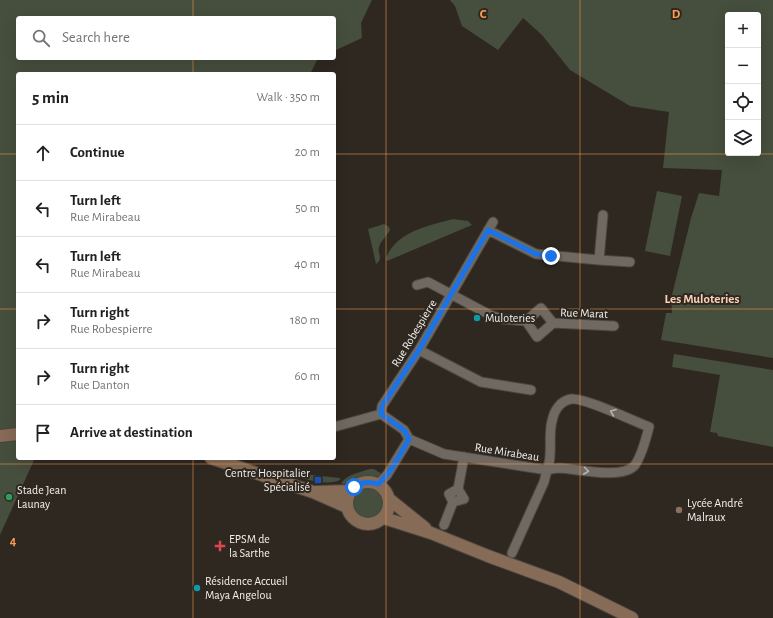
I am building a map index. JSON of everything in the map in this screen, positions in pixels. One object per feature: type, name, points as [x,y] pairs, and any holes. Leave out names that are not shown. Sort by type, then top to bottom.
[{"type":"street","points":[[599,260],[603,215]]},
{"type":"street","name":"Rue Robespierre","points":[[381,414],[382,406],[419,350],[493,222]]},
{"type":"street","points":[[488,230],[536,254],[630,262]]},
{"type":"street","points":[[417,286],[428,282],[490,316],[502,319],[526,321]]},
{"type":"street","name":"Rue Marat","points":[[553,324],[541,308],[526,321],[537,337],[553,324],[614,326]]},
{"type":"street","points":[[419,350],[481,382],[531,390]]},
{"type":"street","points":[[512,553],[544,482],[550,456],[552,420],[559,405],[568,400],[577,399],[649,427],[640,456],[634,466],[622,472],[605,474],[558,468],[547,470]]},
{"type":"street","points":[[336,426],[381,414]]},
{"type":"street","name":"Rue Mirabeau","points":[[381,414],[404,430],[409,439],[444,454],[547,470]]},
{"type":"street","points":[[0,436],[16,434]]},
{"type":"street","points":[[378,484],[387,475],[409,439]]},
{"type":"street","name":"Rue Mirabeau","points":[[444,525],[453,502],[449,494],[458,490],[464,457]]},
{"type":"street","points":[[217,460],[313,492],[347,507]]},
{"type":"street","points":[[364,482],[378,484],[384,489],[389,500],[389,509],[384,518],[375,524],[361,524],[352,517],[347,507],[350,491],[357,485],[364,482]]},
{"type":"street","points":[[313,492],[350,491]]},
{"type":"street","points":[[389,500],[431,533]]},
{"type":"street","points":[[384,518],[431,533],[559,582],[632,618]]},
{"type":"green space","points":[[0,0],[372,0],[361,23],[362,38],[336,50],[336,16],[16,16],[16,60],[317,60],[311,72],[16,72],[16,434],[0,436]]},
{"type":"green space","points":[[450,0],[773,0],[773,358],[661,340],[666,313],[672,313],[671,299],[691,218],[699,193],[719,196],[722,170],[663,168],[669,112],[630,106],[570,70],[542,35],[523,18],[498,50],[462,26],[455,6]]},
{"type":"green space","points":[[657,191],[682,196],[670,256],[645,251]]},
{"type":"green space","points":[[453,219],[468,221],[472,225],[387,261],[386,258],[391,249],[405,236],[424,227]]},
{"type":"green space","points":[[384,224],[389,227],[390,230],[380,245],[380,260],[376,264],[368,229]]},
{"type":"green space","points":[[674,354],[773,370],[773,447],[718,436],[717,433],[710,432],[720,375],[672,367]]},
{"type":"green space","name":"Stade Jean Launay","points":[[16,440],[16,460],[34,460],[0,535],[0,443]]},
{"type":"green space","points":[[374,469],[382,474],[361,478],[352,482],[341,483],[350,475]]},
{"type":"green space","points":[[292,474],[340,478],[340,480],[334,482],[322,482]]},
{"type":"green space","points":[[368,486],[380,491],[385,503],[380,515],[368,520],[356,515],[351,503],[356,491]]},
{"type":"place","name":"Muloteries","points":[[477,318]]},
{"type":"place","name":"Centre Hospitalier Spécialisé","points":[[318,480]]},
{"type":"place","name":"Stade Jean Launay","points":[[9,497]]},
{"type":"place","name":"Lycée André Malraux","points":[[679,510]]},
{"type":"place","name":"EPSM de la Sarthe","points":[[220,546]]},
{"type":"place","name":"Résidence Accueil Maya Angelou","points":[[197,588]]},
{"type":"district","name":"Les Muloteries","points":[[702,298]]},
{"type":"route","points":[[354,487],[364,482],[378,484],[387,475],[409,439],[404,430],[381,414],[382,406],[419,350],[488,230],[536,254],[551,256]]}]
